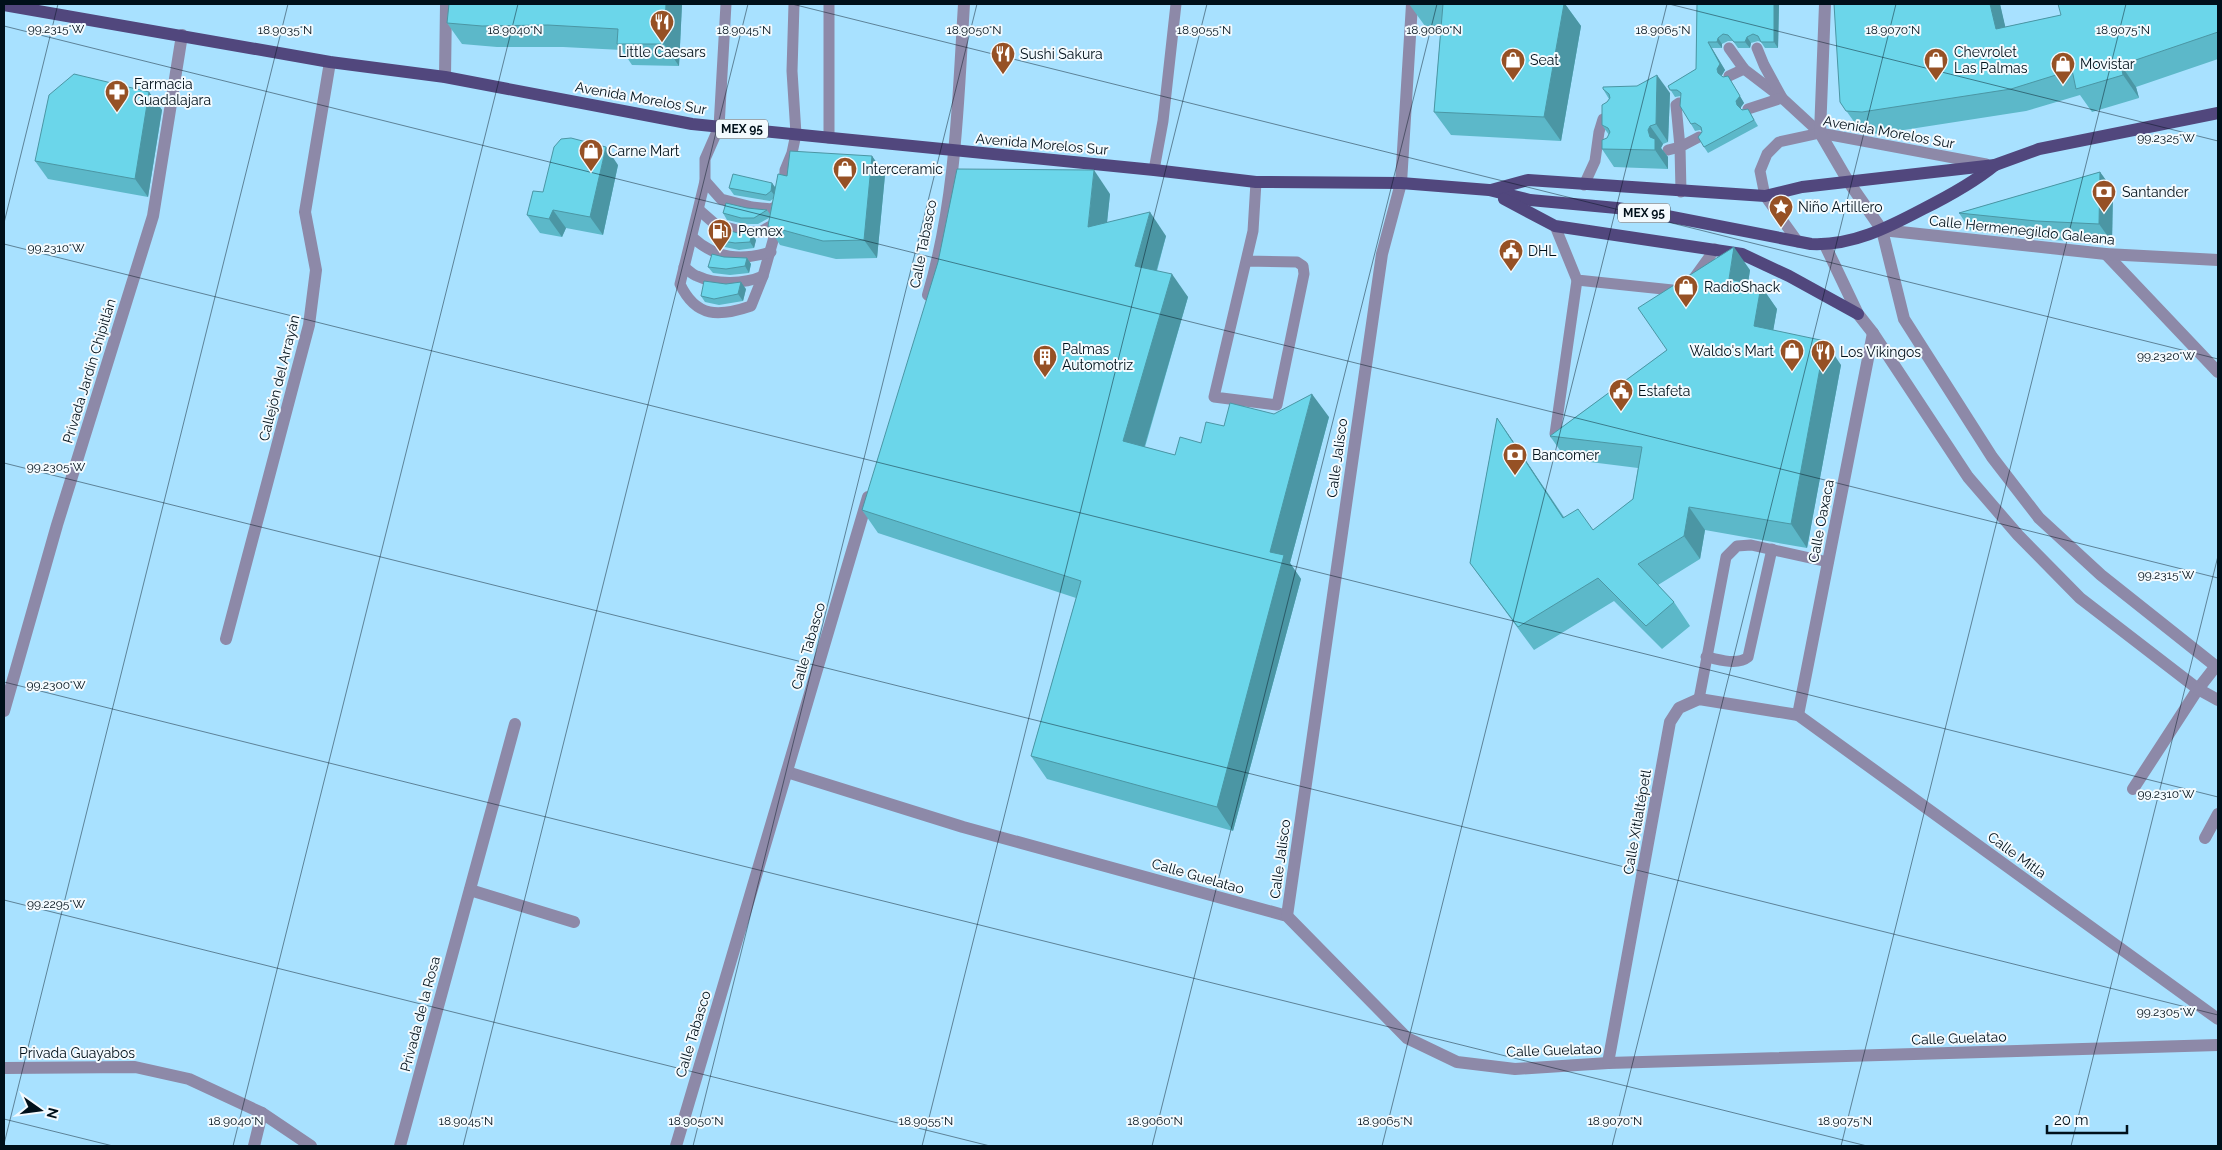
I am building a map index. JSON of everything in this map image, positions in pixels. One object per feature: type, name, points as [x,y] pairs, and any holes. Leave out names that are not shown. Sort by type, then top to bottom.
[{"type":"main road","name":"Avenida Morelos Sur","points":[[5,5],[330,62],[445,77],[692,124],[1154,170],[1256,182],[1402,183],[1489,190],[1530,200],[1617,208],[1666,216],[1798,242],[1825,244],[1853,240],[1882,230],[1972,184],[1995,166]]},
{"type":"main road","name":"MEX 95","points":[[1995,166],[2039,149],[2218,113]]},
{"type":"main road","name":"Avenida Morelos Sur","points":[[1489,190],[1528,180],[1681,192],[1765,196],[1802,187],[1995,166]]},
{"type":"main road","points":[[1489,190],[1555,226],[1715,249],[1750,258],[1790,276],[1858,314]]},
{"type":"street","points":[[445,77],[446,4]]},
{"type":"street","name":"Calle Tabasco","points":[[924,307],[936,269],[954,151],[964,4]]},
{"type":"street","name":"Calle Jalisco","points":[[1287,916],[1382,254],[1402,183],[1412,4]]},
{"type":"street","points":[[1825,4],[1820,133],[1848,181],[1882,230],[1904,320],[1992,457],[2039,518],[2101,575],[2217,667],[2198,689],[2133,789]]},
{"type":"street","name":"Privada Jardín Chipitlán","points":[[4,711],[152,216],[182,35]]},
{"type":"street","name":"Callejón del Arrayán","points":[[226,639],[309,325],[316,270],[305,212],[330,62]]},
{"type":"street","name":"Calle Hermenegildo Galeana","points":[[1882,230],[2106,254],[2218,260]]},
{"type":"street","points":[[1825,244],[1858,314],[1873,333],[1968,476],[2018,535],[2080,598],[2198,689],[2218,700]]},
{"type":"street","points":[[2106,254],[2218,372]]},
{"type":"street","name":"Calle Oaxaca","points":[[1798,715],[1873,333]]},
{"type":"street","name":"Calle Tabasco","points":[[676,1146],[871,487]]},
{"type":"street","points":[[1699,698],[1798,715]]},
{"type":"street","name":"Calle Xitlaltépetl","points":[[1608,1063],[1670,722],[1680,708],[1699,698]]},
{"type":"street","name":"Calle Mitla","points":[[1798,715],[2218,1019]]},
{"type":"street","name":"Privada de la Rosa","points":[[400,1146],[515,724]]},
{"type":"street","name":"Calle Guelatao","points":[[787,772],[973,829],[1287,916],[1407,1038],[1457,1062],[1515,1069],[1608,1063],[2218,1045]]},
{"type":"street","points":[[2205,838],[2218,814]]},
{"type":"street","points":[[470,890],[574,922]]},
{"type":"street","name":"Privada Guayabos","points":[[4,1068],[135,1067],[189,1079],[262,1113],[311,1146]]},
{"type":"street","points":[[254,1146],[262,1113]]},
{"type":"lane","points":[[726,4],[719,127],[705,159],[705,181],[680,284],[686,297],[701,310],[729,314],[750,306],[771,252],[783,201],[785,170],[792,153],[796,134],[792,71],[794,4]]},
{"type":"lane","points":[[829,4],[829,138]]},
{"type":"lane","points":[[1154,170],[1163,121],[1176,4]]},
{"type":"lane","points":[[1729,48],[1744,69],[1782,98],[1820,133]]},
{"type":"lane","points":[[1758,48],[1764,65],[1782,98]]},
{"type":"lane","points":[[1728,76],[1744,69]]},
{"type":"lane","points":[[1748,109],[1782,98]]},
{"type":"lane","points":[[1675,106],[1680,147],[1681,192]]},
{"type":"lane","points":[[1584,185],[1595,161],[1603,119],[1615,115]]},
{"type":"lane","name":"Avenida Morelos Sur","points":[[1798,242],[1765,196],[1760,171],[1767,154],[1779,142],[1820,133],[1995,166]]},
{"type":"lane","points":[[1668,150],[1680,147],[1699,137]]},
{"type":"lane","points":[[1595,161],[1604,153],[1609,152]]},
{"type":"lane","points":[[705,181],[721,200],[752,207],[772,208],[783,201]]},
{"type":"lane","points":[[1246,261],[1297,262],[1303,266],[1304,274],[1277,405],[1214,397],[1252,231],[1256,182]]},
{"type":"lane","points":[[699,210],[715,224],[744,232],[760,232],[778,222]]},
{"type":"lane","points":[[1555,226],[1577,280],[1555,434]]},
{"type":"lane","points":[[692,237],[704,248],[736,258],[757,256],[771,252]]},
{"type":"lane","points":[[1577,280],[1684,291],[1715,249]]},
{"type":"lane","points":[[684,267],[697,276],[727,282],[750,282],[763,276]]},
{"type":"lane","points":[[1699,698],[1726,557],[1737,546],[1751,545],[1828,562]]},
{"type":"lane","points":[[1706,657],[1734,662],[1742,662],[1748,658],[1772,549]]},
{"type":"building","points":[[449,4],[666,4],[664,44],[617,44],[618,29],[548,25],[482,26],[447,23]]},
{"type":"building","name":"Seat","points":[[1443,4],[1564,4],[1544,117],[1434,112]]},
{"type":"building","points":[[1697,4],[1774,4],[1774,42],[1761,42],[1758,36],[1753,34],[1747,37],[1745,42],[1734,42],[1728,35],[1723,34],[1718,38],[1717,42],[1708,42],[1720,64],[1717,69],[1718,73],[1723,77],[1728,76],[1740,96],[1736,101],[1737,105],[1742,110],[1748,109],[1754,120],[1704,147],[1698,137],[1702,132],[1701,127],[1695,123],[1691,124],[1680,106],[1681,93],[1677,90],[1670,90],[1668,86],[1696,69]]},
{"type":"building","points":[[1834,4],[1990,4],[1996,29],[2061,15],[2058,4],[2218,4],[2218,32],[2121,65],[2123,75],[2076,89],[2072,70],[2011,89],[1862,112],[1846,111],[1840,102]]},
{"type":"building","points":[[74,74],[149,92],[135,179],[35,161],[49,95]]},
{"type":"building","points":[[1657,75],[1656,124],[1650,126],[1648,130],[1650,137],[1655,139],[1655,150],[1602,149],[1602,140],[1607,138],[1610,132],[1608,128],[1602,125],[1602,105],[1610,98],[1603,87],[1637,86]]},
{"type":"building","points":[[571,138],[606,147],[590,217],[553,210],[549,219],[527,215],[533,191],[543,192],[554,147],[561,139]]},
{"type":"building","points":[[790,151],[872,156],[864,240],[823,241],[768,226],[778,174],[787,176]]},
{"type":"building","points":[[957,169],[1094,170],[1088,227],[1150,212],[1135,266],[1172,274],[1123,441],[1175,455],[1180,437],[1201,443],[1206,422],[1224,426],[1230,403],[1274,414],[1312,394],[1270,552],[1284,555],[1217,807],[1031,756],[1081,581],[862,510],[938,262]]},
{"type":"building","points":[[2100,172],[2099,224],[2036,221],[1959,213]]},
{"type":"building","points":[[733,174],[772,183],[771,191],[766,195],[729,188]]},
{"type":"building","points":[[726,203],[767,210],[754,218],[741,218],[723,213]]},
{"type":"building","points":[[719,228],[738,233],[752,233],[750,242],[735,243],[716,240]]},
{"type":"building","points":[[1734,247],[1729,279],[1761,286],[1754,326],[1825,341],[1791,524],[1689,507],[1684,536],[1638,564],[1674,602],[1646,626],[1598,578],[1518,627],[1470,563],[1497,418],[1563,518],[1578,509],[1593,530],[1633,499],[1642,447],[1550,436],[1667,350],[1638,308]]},
{"type":"building","points":[[712,254],[724,257],[747,258],[745,266],[726,269],[708,267]]},
{"type":"building","points":[[704,281],[726,284],[741,282],[738,294],[714,299],[701,296]]},
{"type":"place","name":"Little Caesars","points":[[662,43]]},
{"type":"place","name":"Sushi Sakura","points":[[1003,75]]},
{"type":"place","name":"Seat","points":[[1513,81]]},
{"type":"place","name":"Chevrolet Las Palmas","points":[[1936,81]]},
{"type":"place","name":"Movistar","points":[[2063,85]]},
{"type":"place","name":"Farmacia Guadalajara","points":[[117,113]]},
{"type":"place","name":"Carne Mart","points":[[591,172]]},
{"type":"place","name":"Interceramic","points":[[845,190]]},
{"type":"place","name":"Santander","points":[[2104,213]]},
{"type":"place","name":"Niño Artillero","points":[[1781,228]]},
{"type":"place","name":"Pemex","points":[[720,252]]},
{"type":"place","name":"DHL","points":[[1511,272]]},
{"type":"place","name":"RadioShack","points":[[1686,308]]},
{"type":"place","name":"Waldo's Mart","points":[[1792,372]]},
{"type":"place","name":"Los Vikingos","points":[[1823,373]]},
{"type":"place","name":"Palmas Automotriz","points":[[1045,378]]},
{"type":"place","name":"Estafeta","points":[[1621,412]]},
{"type":"place","name":"Bancomer","points":[[1515,476]]}]
